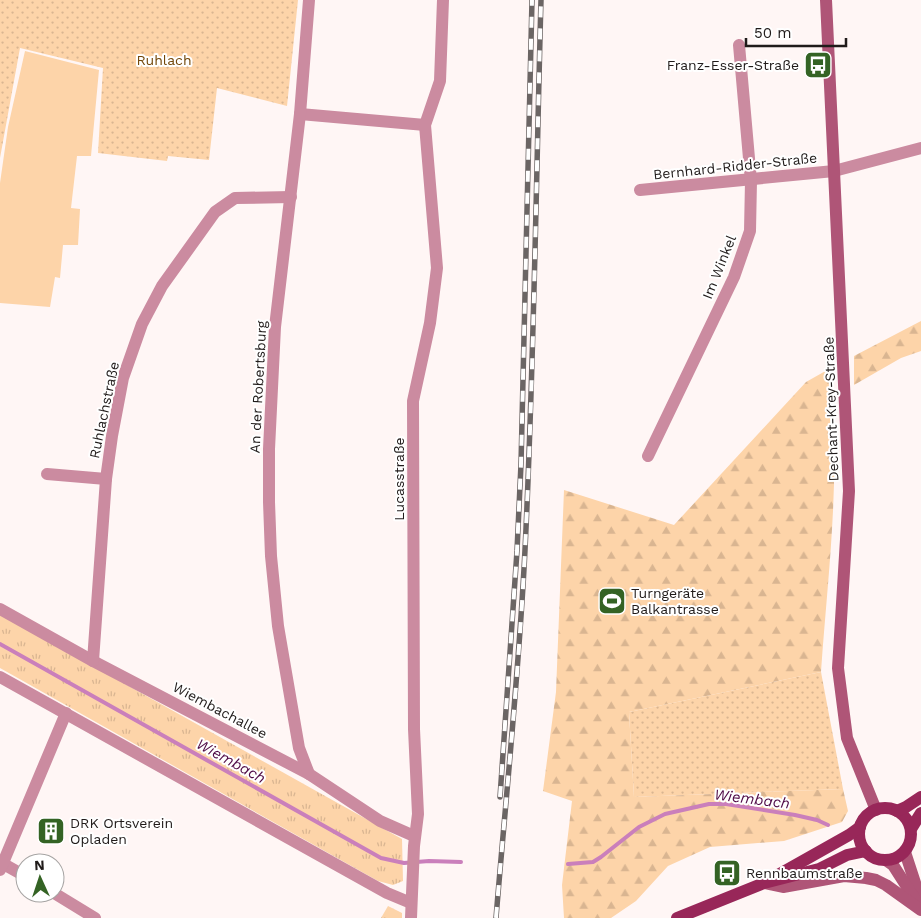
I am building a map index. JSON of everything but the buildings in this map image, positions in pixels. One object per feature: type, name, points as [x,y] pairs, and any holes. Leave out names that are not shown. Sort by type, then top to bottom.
[{"type":"main road","points":[[897,811],[921,797]]},
{"type":"main road","points":[[764,883],[860,827],[866,817],[876,810],[888,808],[897,811],[904,816],[911,829]]},
{"type":"main road","points":[[860,827],[861,843],[873,857],[886,860],[897,858],[905,852],[910,843],[911,829],[921,813]]},
{"type":"main road","points":[[677,918],[764,883],[819,868],[847,855],[866,851]]},
{"type":"street","name":"An der Robertsburg","points":[[309,0],[300,114],[275,327],[269,449],[271,556],[278,626],[299,748],[309,774]]},
{"type":"street","name":"Lucasstraße","points":[[411,918],[414,841],[418,814],[414,719],[413,401],[430,323],[437,268],[425,125],[440,81],[443,0]]},
{"type":"street","name":"Dechant-Krey-Straße","points":[[826,0],[849,491],[838,668],[847,738],[876,810]]},
{"type":"street","name":"Im Winkel","points":[[648,456],[734,276],[750,231],[751,179],[739,45]]},
{"type":"street","points":[[300,114],[425,125]]},
{"type":"street","points":[[834,171],[921,148]]},
{"type":"street","name":"Bernhard-Ridder-Straße","points":[[640,190],[834,171]]},
{"type":"street","name":"Ruhlachstraße","points":[[94,661],[106,479],[112,436],[123,378],[142,324],[162,286],[215,212],[235,198],[291,197]]},
{"type":"street","points":[[47,474],[106,479]]},
{"type":"street","name":"Wiembachallee","points":[[0,609],[94,661],[309,774],[414,841]]},
{"type":"street","points":[[0,677],[388,893],[411,903]]},
{"type":"street","points":[[15,871],[1,864],[66,713]]},
{"type":"street","points":[[905,852],[921,901]]},
{"type":"street","points":[[886,860],[893,865],[921,909]]},
{"type":"street","points":[[764,883],[783,887],[844,876],[866,878],[886,885],[921,909]]},
{"type":"street","points":[[65,900],[95,918]]},
{"type":"green space","name":"Ruhlach","points":[[0,0],[298,0],[287,106],[217,88],[209,160],[168,156],[167,161],[98,153],[103,68],[20,48],[0,158]]},
{"type":"green space","points":[[25,51],[99,70],[91,156],[77,156],[71,208],[80,209],[78,245],[63,245],[60,278],[55,277],[50,307],[0,303],[0,183],[8,127]]},
{"type":"green space","points":[[921,321],[921,351],[901,358],[854,385],[854,356]]},
{"type":"green space","points":[[829,369],[833,407],[834,483],[821,672],[629,712],[634,797],[843,789],[848,811],[842,822],[784,841],[710,847],[668,866],[636,901],[611,918],[564,918],[562,885],[572,801],[543,791],[556,692],[564,490],[674,525],[806,382]]},
{"type":"green space","points":[[0,614],[402,839],[403,881],[393,885],[378,881],[0,668]]},
{"type":"green space","points":[[821,672],[843,789],[634,797],[629,712]]},
{"type":"green space","points":[[388,906],[402,913],[402,918],[381,918]]},
{"type":"waterway","name":"Wiembach","points":[[0,644],[381,858],[404,863],[429,861],[461,862]]},
{"type":"waterway","name":"Wiembach","points":[[568,864],[593,862],[639,827],[665,814],[709,804],[726,804],[795,815],[817,820],[828,825]]},
{"type":"railway","points":[[500,797],[521,464],[532,0]]},
{"type":"railway","points":[[496,918],[516,688],[525,550],[533,343],[541,0]]},
{"type":"place","name":"Franz-Esser-Straße","points":[[818,65]]},
{"type":"place","name":"Turngeräte Balkantrasse","points":[[612,601]]},
{"type":"place","name":"DRK Ortsverein Opladen","points":[[51,831]]},
{"type":"place","name":"Rennbaumstraße","points":[[727,873]]}]
